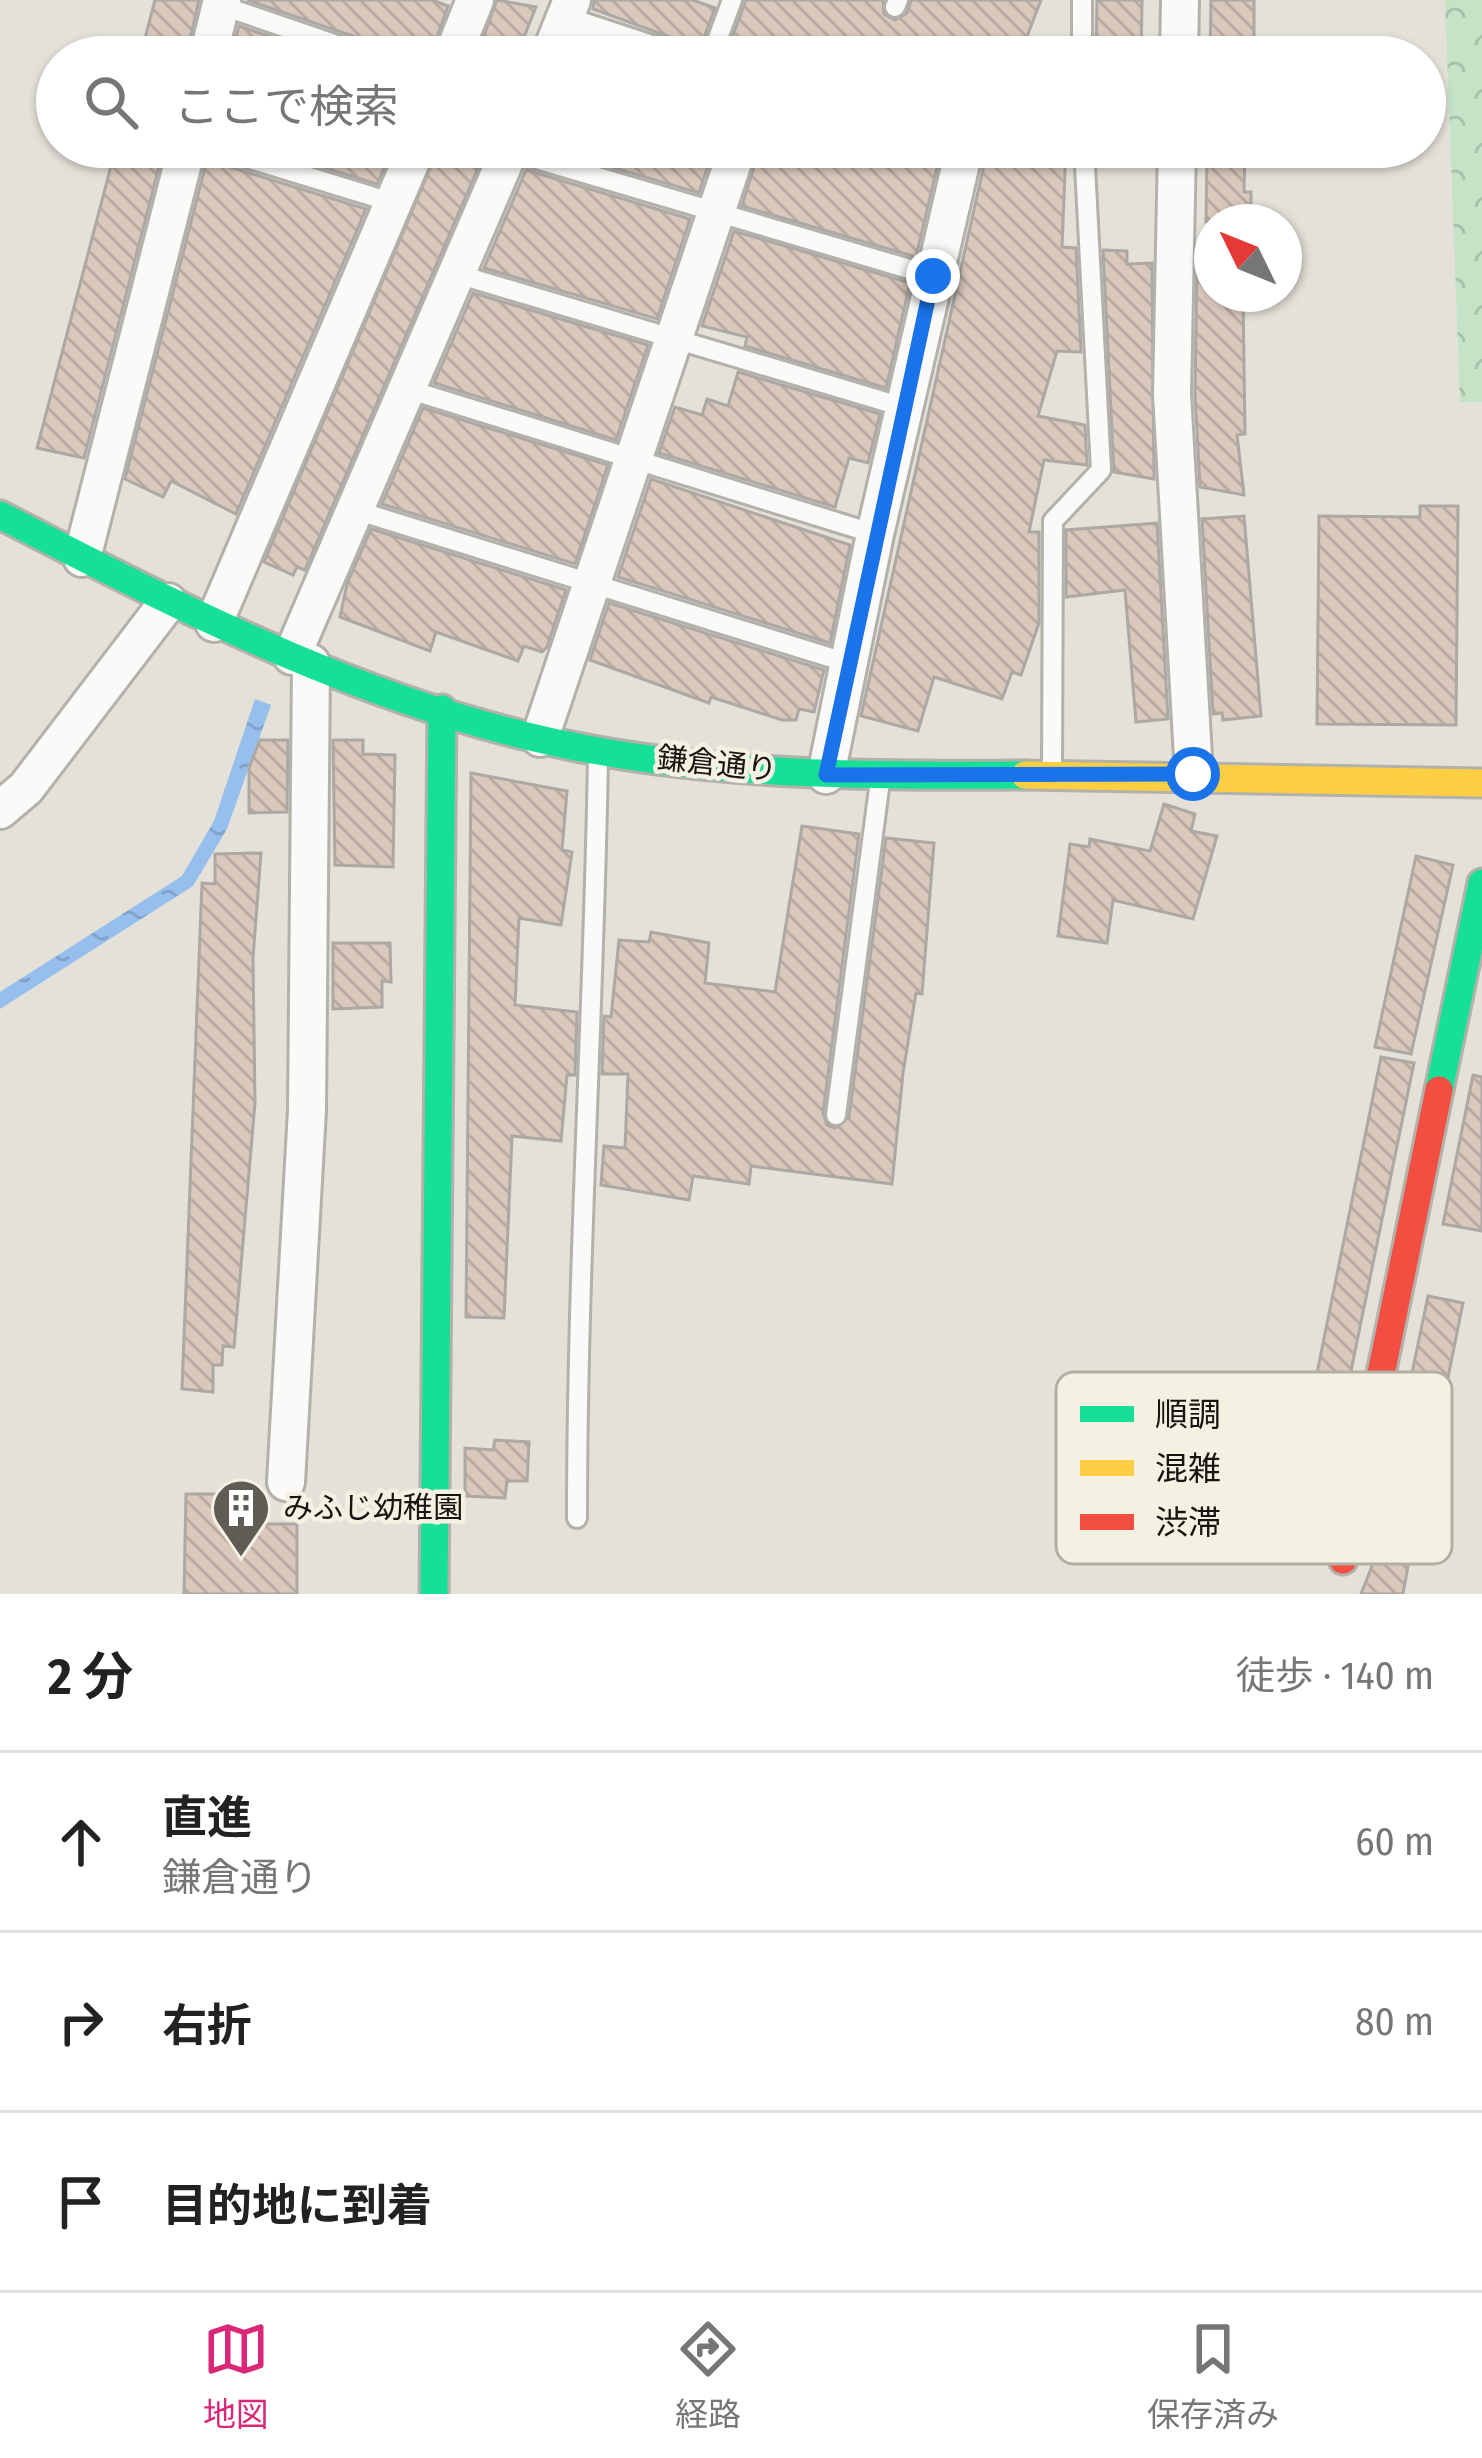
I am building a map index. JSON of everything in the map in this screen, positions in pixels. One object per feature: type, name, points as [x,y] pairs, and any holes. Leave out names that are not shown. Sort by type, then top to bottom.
[{"type":"street","points":[[460,36],[475,0]]},
{"type":"street","points":[[1179,36],[1180,0]]},
{"type":"street","points":[[213,36],[221,3]]},
{"type":"street","points":[[561,27],[591,36]]},
{"type":"street","points":[[82,558],[183,168]]},
{"type":"street","points":[[214,623],[408,168]]},
{"type":"street","points":[[286,1482],[307,1110],[302,659],[355,510],[502,168]]},
{"type":"street","points":[[540,738],[731,168]]},
{"type":"street","points":[[826,775],[874,534],[960,168]]},
{"type":"street","points":[[1177,168],[1172,394],[1193,774]]},
{"type":"street","name":"鎌倉通り","points":[[0,515],[168,602],[302,659],[442,710],[598,751],[826,775],[1193,774],[1482,783]]},
{"type":"street","points":[[0,810],[26,788],[168,602]]},
{"type":"street","points":[[434,1594],[442,710]]},
{"type":"street","points":[[1382,1372],[1482,883]]},
{"type":"lane","points":[[719,36],[732,0]]},
{"type":"lane","points":[[1082,0],[1082,36]]},
{"type":"lane","points":[[221,3],[313,36]]},
{"type":"lane","points":[[280,168],[394,203]]},
{"type":"lane","points":[[571,168],[933,276]]},
{"type":"lane","points":[[1052,775],[1052,521],[1101,470],[1085,168]]},
{"type":"lane","points":[[457,274],[903,407]]},
{"type":"lane","points":[[407,389],[874,534]]},
{"type":"lane","points":[[355,510],[848,663]]},
{"type":"lane","points":[[577,1518],[579,1245],[594,992],[598,751]]},
{"type":"lane","points":[[836,1115],[881,775]]},
{"type":"green space","points":[[1445,0],[1482,0],[1482,402],[1460,402]]},
{"type":"water","points":[[255,699],[271,705],[227,829],[193,886],[0,1009],[0,992],[182,876],[214,821]]},
{"type":"building","points":[[155,0],[199,0],[191,36],[146,36]]},
{"type":"building","points":[[247,0],[432,0],[448,6],[437,36],[353,36]]},
{"type":"building","points":[[497,0],[536,7],[524,36],[484,36]]},
{"type":"building","points":[[594,0],[693,0],[715,8],[704,36],[667,36],[593,9]]},
{"type":"building","points":[[746,0],[883,0],[884,14],[895,20],[907,13],[911,0],[1041,0],[1027,36],[733,36]]},
{"type":"building","points":[[1097,0],[1142,0],[1141,36],[1096,36]]},
{"type":"building","points":[[1211,0],[1254,0],[1254,36],[1210,36]]},
{"type":"building","points":[[239,26],[268,36],[236,36]]},
{"type":"building","points":[[110,168],[159,168],[84,458],[37,448]]},
{"type":"building","points":[[205,168],[233,168],[366,209],[236,514],[171,481],[163,497],[125,479]]},
{"type":"building","points":[[325,168],[384,168],[377,184]]},
{"type":"building","points":[[430,168],[478,168],[305,570],[297,567],[293,575],[264,562]]},
{"type":"building","points":[[614,168],[707,168],[699,193]]},
{"type":"building","points":[[754,168],[937,168],[916,257],[742,206]]},
{"type":"building","points":[[983,168],[1065,168],[1062,247],[1076,248],[1081,352],[1057,351],[1038,416],[1085,425],[1087,465],[1044,460],[1029,532],[1039,532],[1039,623],[1021,675],[1012,672],[1002,699],[934,677],[918,731],[861,716]]},
{"type":"building","points":[[1207,168],[1245,168],[1244,192],[1251,192],[1251,204],[1206,204]]},
{"type":"building","points":[[526,170],[690,219],[657,319],[484,268]]},
{"type":"building","points":[[734,231],[910,283],[886,388],[745,346],[747,337],[702,326]]},
{"type":"building","points":[[1103,250],[1127,251],[1127,264],[1152,263],[1154,479],[1114,472]]},
{"type":"building","points":[[473,293],[648,345],[616,440],[434,383]]},
{"type":"building","points":[[1196,312],[1243,312],[1245,434],[1237,435],[1244,495],[1200,487]]},
{"type":"building","points":[[738,372],[880,414],[868,463],[849,458],[835,507],[659,453],[675,407],[702,415],[707,399],[728,406]]},
{"type":"building","points":[[423,408],[608,465],[575,564],[382,504]]},
{"type":"building","points":[[651,479],[850,545],[830,643],[618,577]]},
{"type":"building","points":[[1420,506],[1458,506],[1456,725],[1317,724],[1319,516],[1420,517]]},
{"type":"building","points":[[1244,516],[1261,716],[1223,720],[1222,713],[1213,714],[1202,519]]},
{"type":"building","points":[[1157,523],[1168,719],[1136,722],[1125,590],[1066,597],[1066,530]]},
{"type":"building","points":[[371,529],[566,590],[547,647],[542,652],[524,646],[518,661],[436,632],[430,651],[340,617],[347,584]]},
{"type":"building","points":[[609,603],[824,670],[814,712],[799,709],[796,720],[782,720],[711,697],[709,703],[590,660]]},
{"type":"building","points":[[260,740],[288,740],[287,812],[249,813],[249,768]]},
{"type":"building","points":[[333,740],[363,740],[363,754],[395,755],[393,867],[335,865]]},
{"type":"building","points":[[471,773],[567,791],[562,850],[572,852],[561,925],[519,918],[515,1005],[577,1012],[575,1075],[567,1075],[561,1141],[512,1136],[504,1318],[466,1317]]},
{"type":"building","points":[[1164,804],[1195,814],[1191,831],[1217,836],[1193,919],[1113,900],[1107,943],[1058,936],[1070,844],[1089,847],[1090,839],[1150,851]]},
{"type":"building","points":[[802,826],[859,834],[823,1113],[827,1125],[835,1128],[849,1117],[886,838],[934,843],[922,994],[916,993],[903,1073],[892,1184],[751,1166],[749,1184],[693,1176],[689,1200],[601,1185],[604,1146],[625,1148],[628,1074],[602,1074],[604,1016],[611,1017],[619,940],[649,942],[651,932],[709,943],[705,983],[775,992]]},
{"type":"building","points":[[261,853],[253,958],[255,1103],[234,1347],[223,1346],[222,1365],[213,1365],[213,1392],[182,1389],[202,883],[215,884],[215,854]]},
{"type":"building","points":[[1416,856],[1453,865],[1411,1054],[1375,1047]]},
{"type":"building","points":[[333,943],[390,943],[391,982],[382,981],[382,1007],[333,1009]]},
{"type":"building","points":[[1381,1057],[1414,1063],[1351,1372],[1317,1372]]},
{"type":"building","points":[[1473,1075],[1482,1077],[1482,1231],[1443,1224]]},
{"type":"building","points":[[1428,1296],[1463,1303],[1449,1372],[1412,1372]]},
{"type":"building","points":[[495,1440],[529,1442],[527,1481],[507,1481],[505,1498],[465,1496],[465,1448],[493,1450]]},
{"type":"building","name":"みふじ幼稚園","points":[[186,1494],[237,1494],[237,1524],[297,1524],[297,1594],[184,1594]]},
{"type":"building","points":[[1408,1564],[1403,1594],[1361,1594],[1372,1566]]},
{"type":"traffic: fast","points":[[0,515],[291,656],[366,686],[519,734],[598,751],[757,770],[1025,775]]},
{"type":"traffic: fast","points":[[434,1594],[442,709]]},
{"type":"traffic: fast","points":[[1439,1090],[1482,883]]},
{"type":"traffic: slow","points":[[1025,775],[1482,783]]},
{"type":"traffic: jam","points":[[1381,1372],[1439,1090]]},
{"type":"place","name":"みふじ幼稚園","points":[[241,1559]]},
{"type":"route","points":[[933,276],[826,775],[1193,774]]}]
